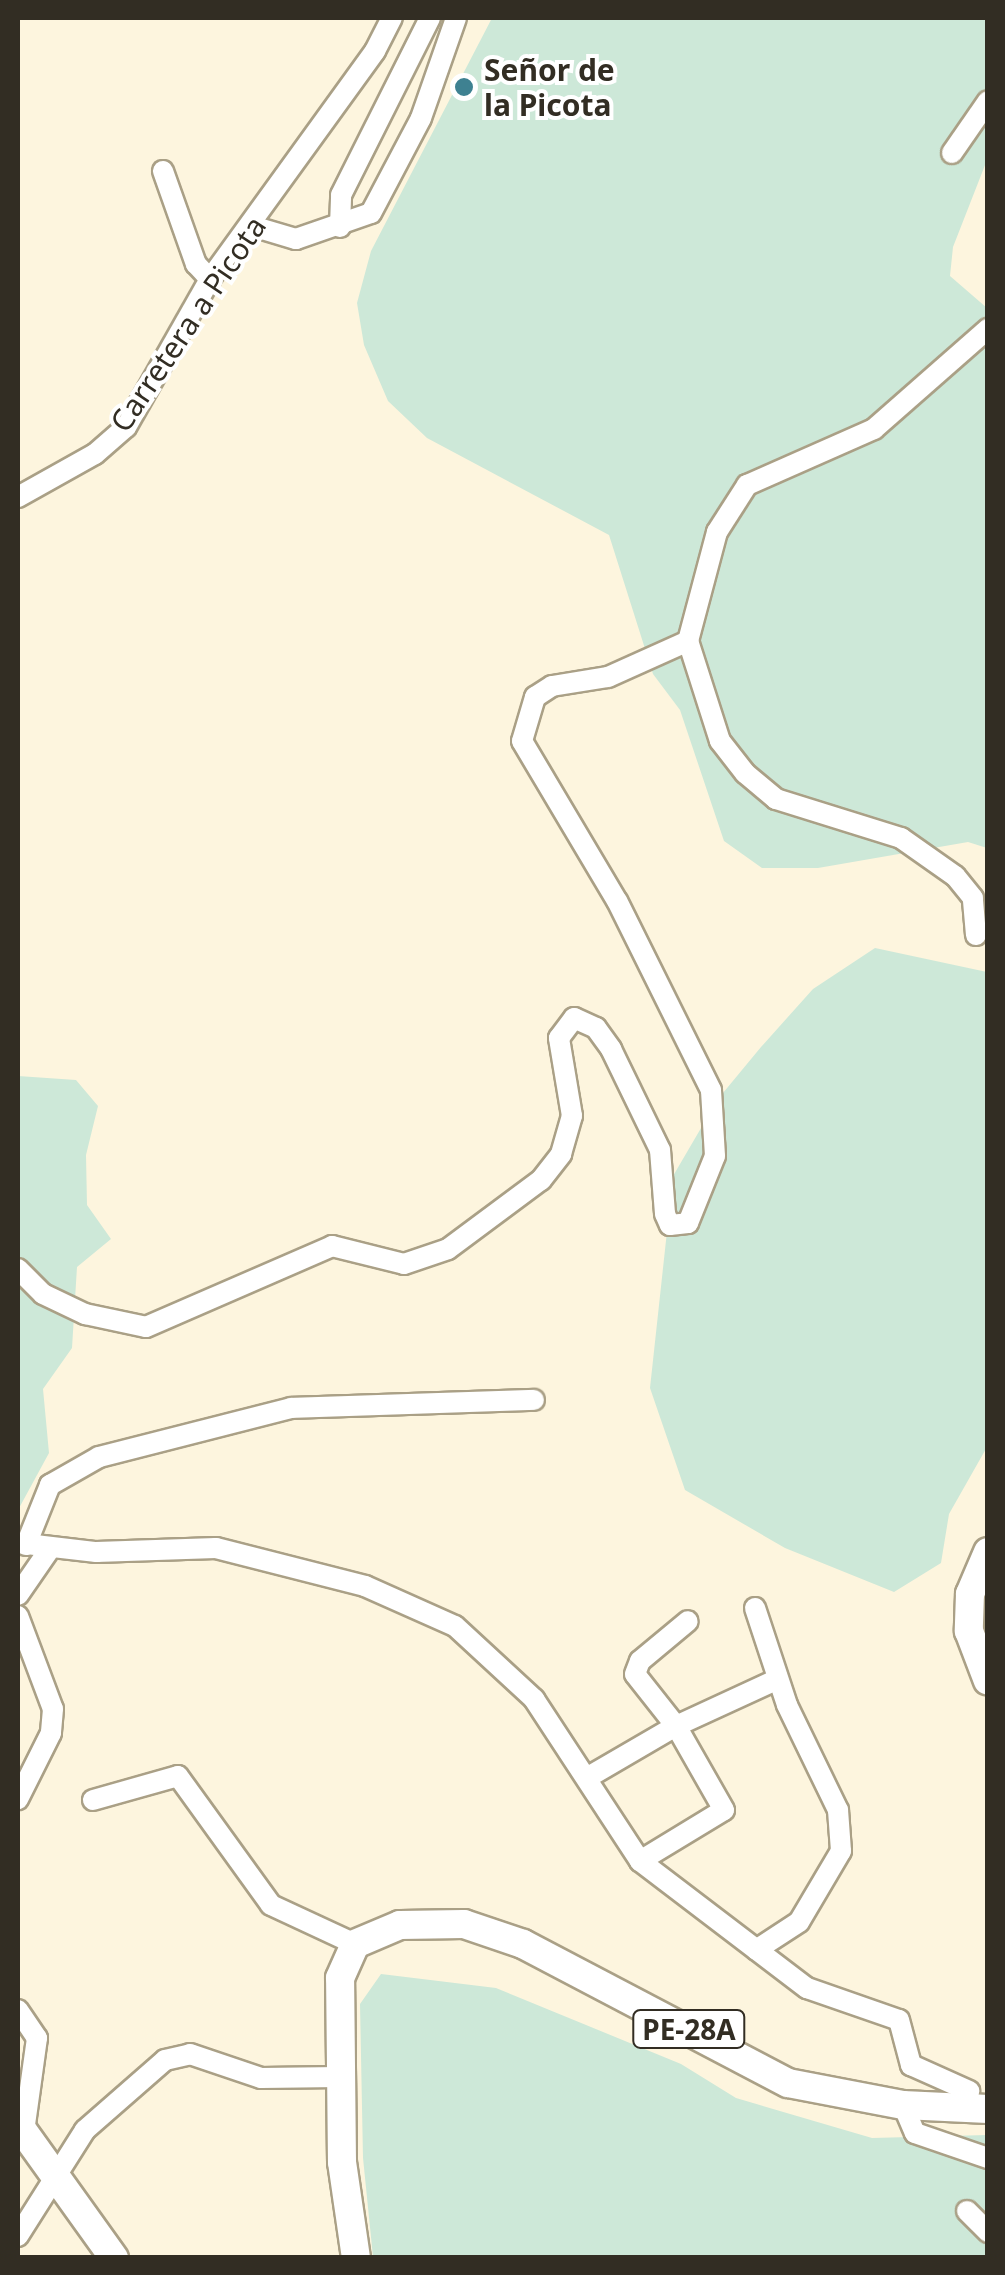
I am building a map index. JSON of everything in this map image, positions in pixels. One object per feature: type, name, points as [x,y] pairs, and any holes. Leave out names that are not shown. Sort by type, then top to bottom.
[{"type":"highway","points":[[988,1552],[970,1594],[969,1630],[988,1681]]},
{"type":"highway","name":"PE-28A","points":[[355,1944],[400,1925],[464,1924],[524,1944],[788,2083],[903,2105],[974,2098]]},
{"type":"highway","points":[[355,1944],[340,1978],[340,2077],[347,2227],[356,2258]]},
{"type":"highway","points":[[21,2128],[56,2183],[114,2258]]},
{"type":"street","name":"Carretera a Picota","points":[[18,497],[95,454],[126,427],[210,279],[252,226],[392,18]]},
{"type":"street","points":[[340,227],[340,196],[430,18]]},
{"type":"street","points":[[252,226],[296,240],[372,213],[420,118],[456,18]]},
{"type":"street","points":[[952,153],[988,101]]},
{"type":"street","points":[[163,171],[192,254],[210,279]]},
{"type":"street","points":[[976,935],[973,898],[955,876],[900,838],[776,799],[745,773],[720,741],[688,641],[718,532],[747,485],[874,429],[988,329]]},
{"type":"street","points":[[18,1269],[42,1294],[85,1314],[146,1327],[332,1246],[404,1264],[448,1250],[541,1180],[562,1154],[572,1116],[559,1038],[574,1018],[596,1028],[612,1050],[660,1150],[664,1214],[670,1224],[688,1223],[715,1156],[710,1090],[618,900],[522,741],[535,697],[552,686],[608,676],[688,641]]},
{"type":"street","points":[[534,1400],[291,1408],[217,1423],[98,1457],[50,1485],[22,1544],[50,1550],[216,1548],[365,1586],[455,1626],[498,1662],[590,1776],[640,1861],[756,1950],[835,2002],[899,2020],[911,2065],[974,2098]]},
{"type":"street","points":[[18,1594],[50,1550]]},
{"type":"street","points":[[755,1608],[778,1679],[838,1810],[841,1851],[799,1922],[756,1950]]},
{"type":"street","points":[[18,1616],[52,1709],[51,1733],[18,1799]]},
{"type":"street","points":[[640,1861],[724,1810],[676,1726],[642,1690],[635,1667],[688,1622]]},
{"type":"street","points":[[590,1776],[676,1726],[778,1679]]},
{"type":"street","points":[[92,1800],[178,1776],[271,1905],[355,1944]]},
{"type":"street","points":[[18,2010],[36,2038],[21,2128]]},
{"type":"street","points":[[18,2236],[56,2183],[85,2130],[165,2060],[190,2054],[261,2078],[340,2077]]},
{"type":"street","points":[[903,2105],[915,2133],[988,2158]]},
{"type":"street","points":[[967,2212],[988,2232]]},
{"type":"green space","points":[[492,18],[987,18],[987,160],[953,247],[950,276],[987,308],[987,848],[968,842],[818,868],[762,868],[724,841],[680,710],[653,674],[609,535],[427,438],[388,401],[364,345],[357,303],[371,251]]},
{"type":"green space","points":[[875,948],[987,972],[987,1447],[949,1514],[941,1563],[894,1592],[785,1548],[685,1490],[650,1388],[673,1176],[718,1099],[761,1047],[813,989]]},
{"type":"green space","points":[[18,1076],[76,1080],[98,1106],[86,1155],[87,1205],[111,1239],[77,1267],[72,1348],[43,1389],[49,1453],[18,1510]]},
{"type":"green space","points":[[381,1974],[496,1988],[681,2064],[736,2098],[872,2138],[987,2135],[987,2257],[373,2257],[363,2158],[360,2004]]},
{"type":"place","name":"Señor de la Picota","points":[[464,87]]}]
